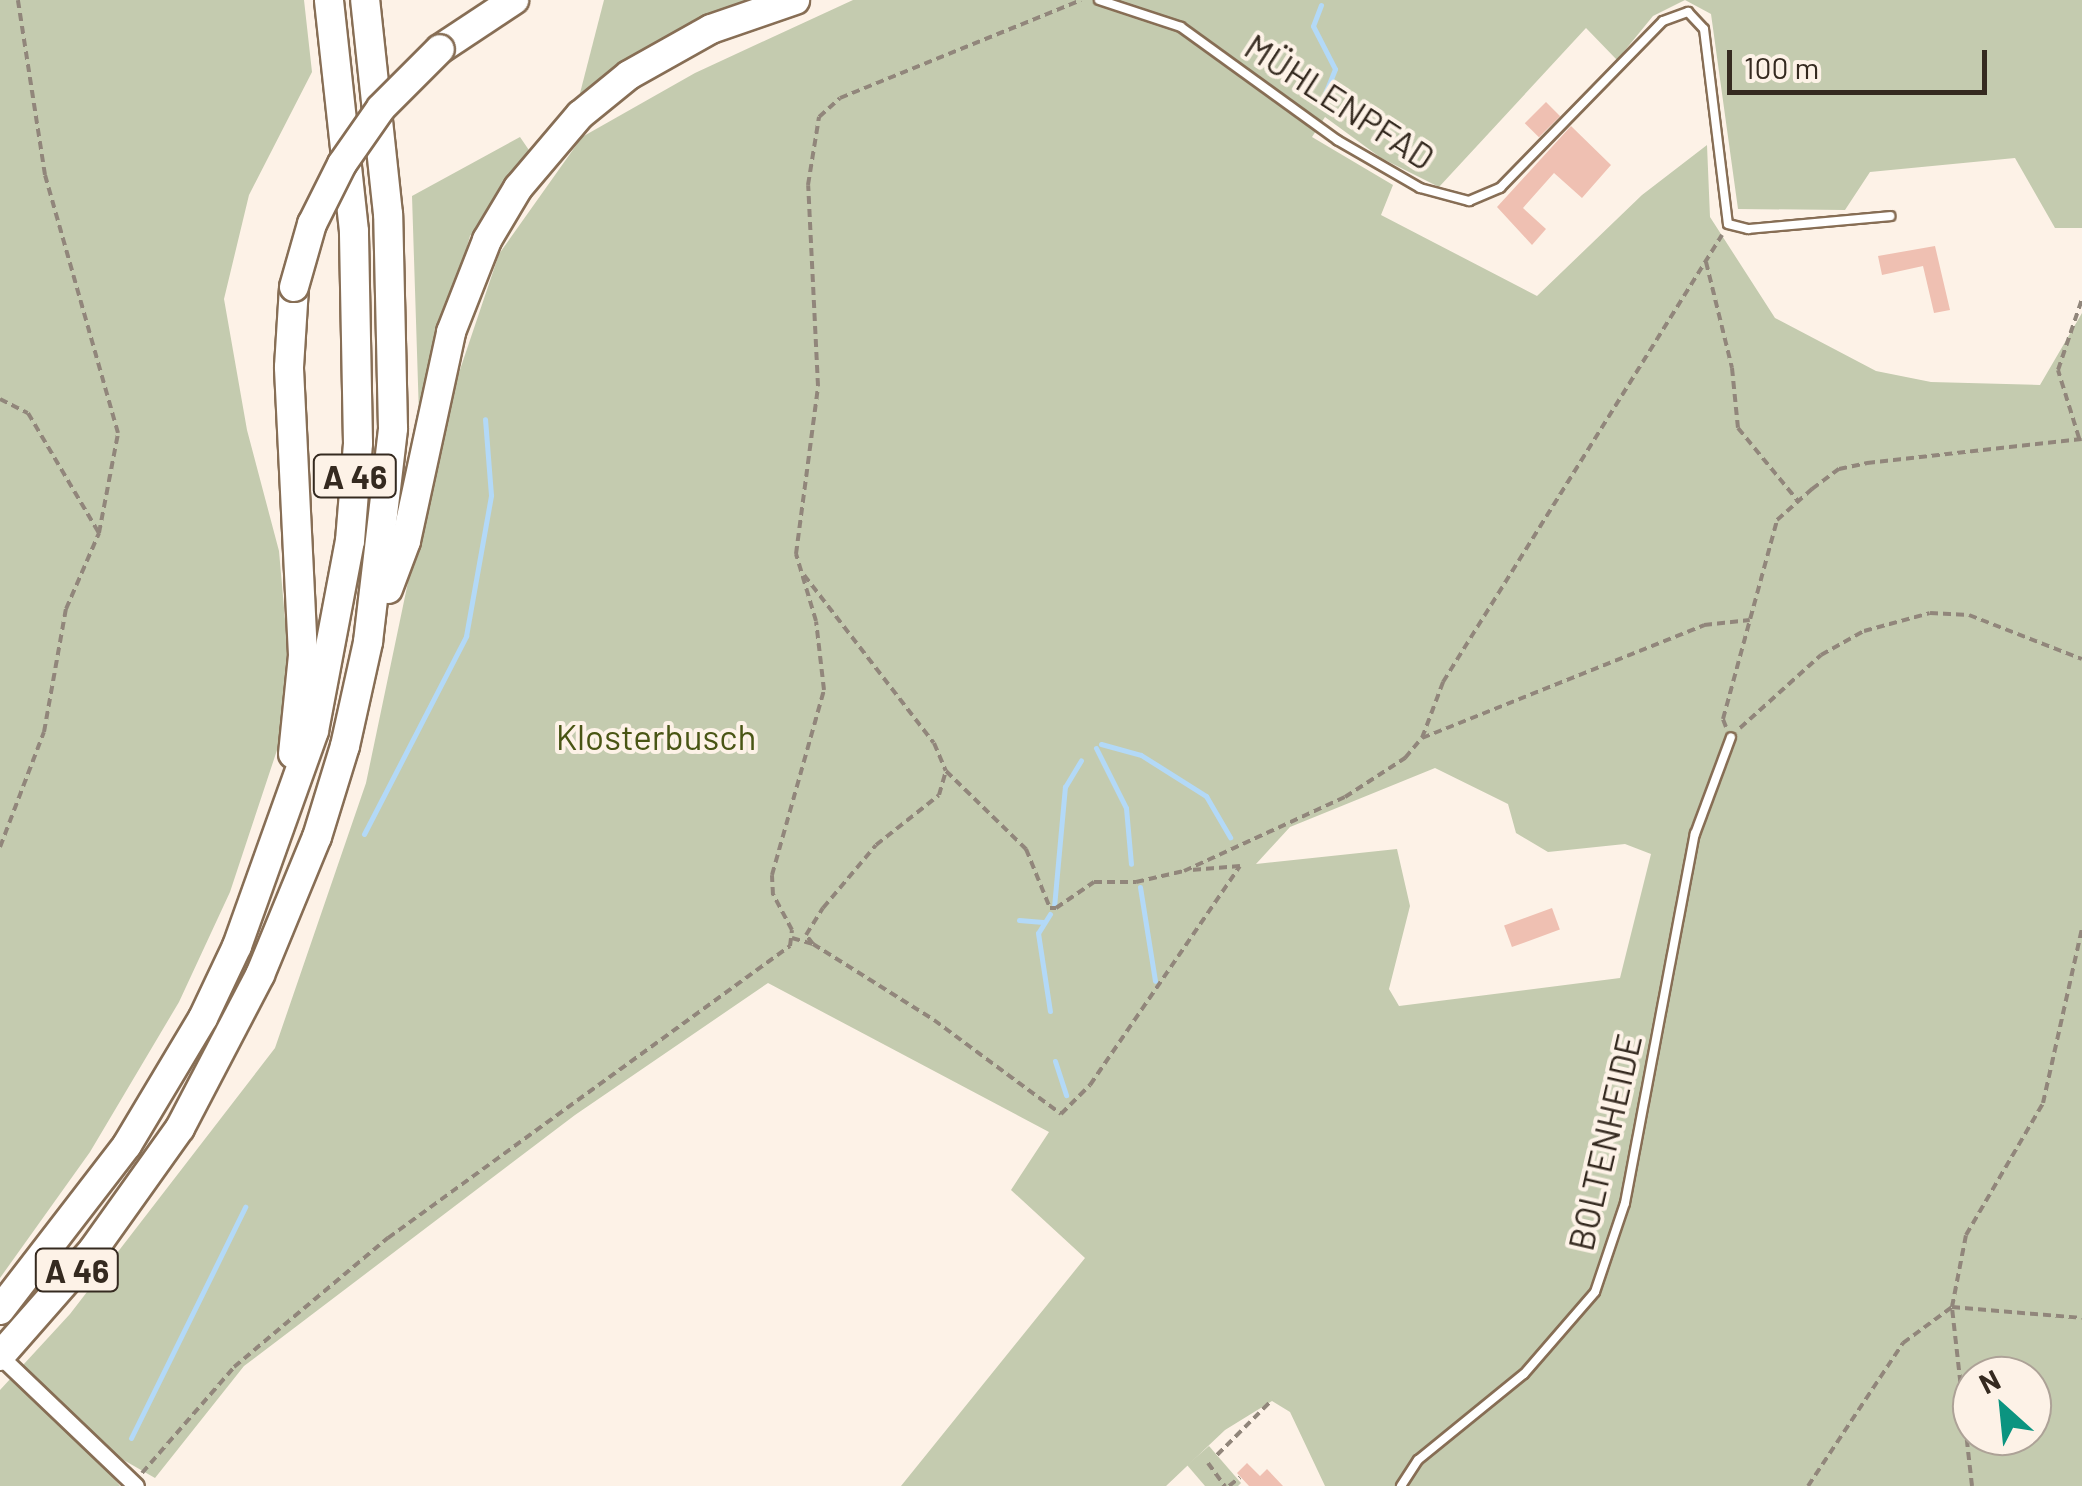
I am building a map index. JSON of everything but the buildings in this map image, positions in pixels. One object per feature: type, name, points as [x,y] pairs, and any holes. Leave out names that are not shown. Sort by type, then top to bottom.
[{"type":"highway","name":"A 46","points":[[0,1310],[82,1211],[181,1058],[238,946],[290,807],[334,638],[358,443],[354,231],[329,0]]},
{"type":"highway","name":"A 46","points":[[0,1356],[148,1178],[208,1079],[260,975],[317,837],[368,642],[384,534],[395,340],[365,0]]},
{"type":"highway","points":[[290,807],[303,655],[289,367],[294,287],[312,224],[342,164],[381,108],[440,49],[514,0]]},
{"type":"highway","points":[[368,642],[406,541],[451,332],[501,215],[558,138],[629,75],[711,29],[796,0]]},
{"type":"street","points":[[0,1356],[134,1485]]},
{"type":"lane","name":"MÜHLENPFAD","points":[[1099,0],[1181,27],[1338,140],[1420,188],[1469,202],[1500,188],[1664,21],[1688,12],[1704,29],[1728,224]]},
{"type":"lane","points":[[1728,224],[1748,230],[1890,216]]},
{"type":"lane","name":"BOLTENHEIDE","points":[[1402,1486],[1418,1460],[1560,1337],[1595,1292],[1625,1203],[1695,834],[1731,737]]},
{"type":"path","points":[[0,847],[44,732],[66,609],[99,533],[118,434],[45,175],[18,0]]},
{"type":"path","points":[[134,1485],[234,1367],[388,1238],[786,951],[792,938],[773,895],[772,875],[824,690],[816,621],[801,571],[798,515],[818,386],[808,185],[818,117],[840,98],[1081,0]]},
{"type":"path","points":[[1184,871],[1345,797],[1405,758],[1422,738],[1443,682],[1728,224]]},
{"type":"path","points":[[1706,262],[1732,368],[1738,428],[1798,502]]},
{"type":"path","points":[[2082,299],[2058,370],[2081,440],[1839,468],[1777,520],[1723,718],[1731,737],[1773,692],[1821,655],[1894,620],[1969,615],[2082,659]]},
{"type":"path","points":[[0,399],[28,414],[99,533]]},
{"type":"path","points":[[801,571],[934,743],[946,771],[1026,849],[1050,908],[1094,882],[1136,882],[1184,871],[1240,866],[1102,1069],[1061,1114],[987,1056],[814,944],[806,935],[823,908],[876,845],[939,795],[946,771]]},
{"type":"path","points":[[1422,738],[1704,625],[1752,620]]},
{"type":"path","points":[[1972,1486],[1952,1307],[1966,1235],[2043,1103],[2082,929]]},
{"type":"path","points":[[792,938],[814,944]]},
{"type":"path","points":[[1808,1486],[1903,1344],[1952,1307],[2082,1318]]},
{"type":"path","points":[[1217,1455],[1272,1400]]},
{"type":"path","points":[[1208,1463],[1227,1486],[1240,1477]]},
{"type":"green space","points":[[0,0],[304,0],[312,72],[249,195],[224,299],[247,430],[279,551],[291,687],[282,735],[230,892],[179,1002],[90,1152],[0,1278]]},
{"type":"green space","points":[[604,0],[771,0],[578,101]]},
{"type":"green space","name":"Klosterbusch","points":[[853,0],[1685,0],[1653,16],[1617,60],[1586,28],[1439,187],[1381,158],[1325,117],[1312,137],[1393,185],[1381,215],[1537,296],[1642,195],[1707,145],[1710,217],[1775,318],[1876,371],[1931,382],[2040,385],[2082,313],[2082,1486],[1325,1486],[1290,1412],[1272,1401],[1225,1430],[1166,1486],[901,1486],[1085,1258],[1011,1190],[1049,1132],[768,983],[575,1115],[244,1366],[155,1478],[120,1458],[107,1470],[120,1486],[0,1486],[0,1390],[70,1314],[275,1048],[366,783],[440,429],[499,254],[582,137],[695,73]],"holes":[[[1435,768],[1508,804],[1516,833],[1548,852],[1625,844],[1651,854],[1620,978],[1399,1006],[1389,989],[1410,906],[1397,849],[1256,864],[1290,827]]]},
{"type":"green space","points":[[1685,0],[2082,0],[2082,228],[2055,228],[2015,158],[1870,172],[1845,210],[1738,209],[1711,14]]},
{"type":"green space","points":[[520,137],[533,156],[470,236],[419,415],[412,196]]},
{"type":"green space","points":[[1209,1446],[1241,1483],[1238,1486],[1205,1486],[1187,1465]]},
{"type":"waterway","points":[[1321,5],[1313,26],[1335,69],[1322,101]]},
{"type":"waterway","points":[[364,834],[466,636],[491,495],[485,419]]},
{"type":"waterway","points":[[1101,744],[1141,755],[1206,796],[1230,837]]},
{"type":"waterway","points":[[1096,748],[1126,808],[1131,864]]},
{"type":"waterway","points":[[1054,907],[1065,787],[1081,760]]},
{"type":"waterway","points":[[1140,887],[1155,981]]},
{"type":"waterway","points":[[1050,914],[1038,933],[1050,1011]]},
{"type":"waterway","points":[[1019,920],[1043,922]]},
{"type":"waterway","points":[[1055,1061],[1066,1095]]},
{"type":"waterway","points":[[131,1438],[245,1207]]}]
